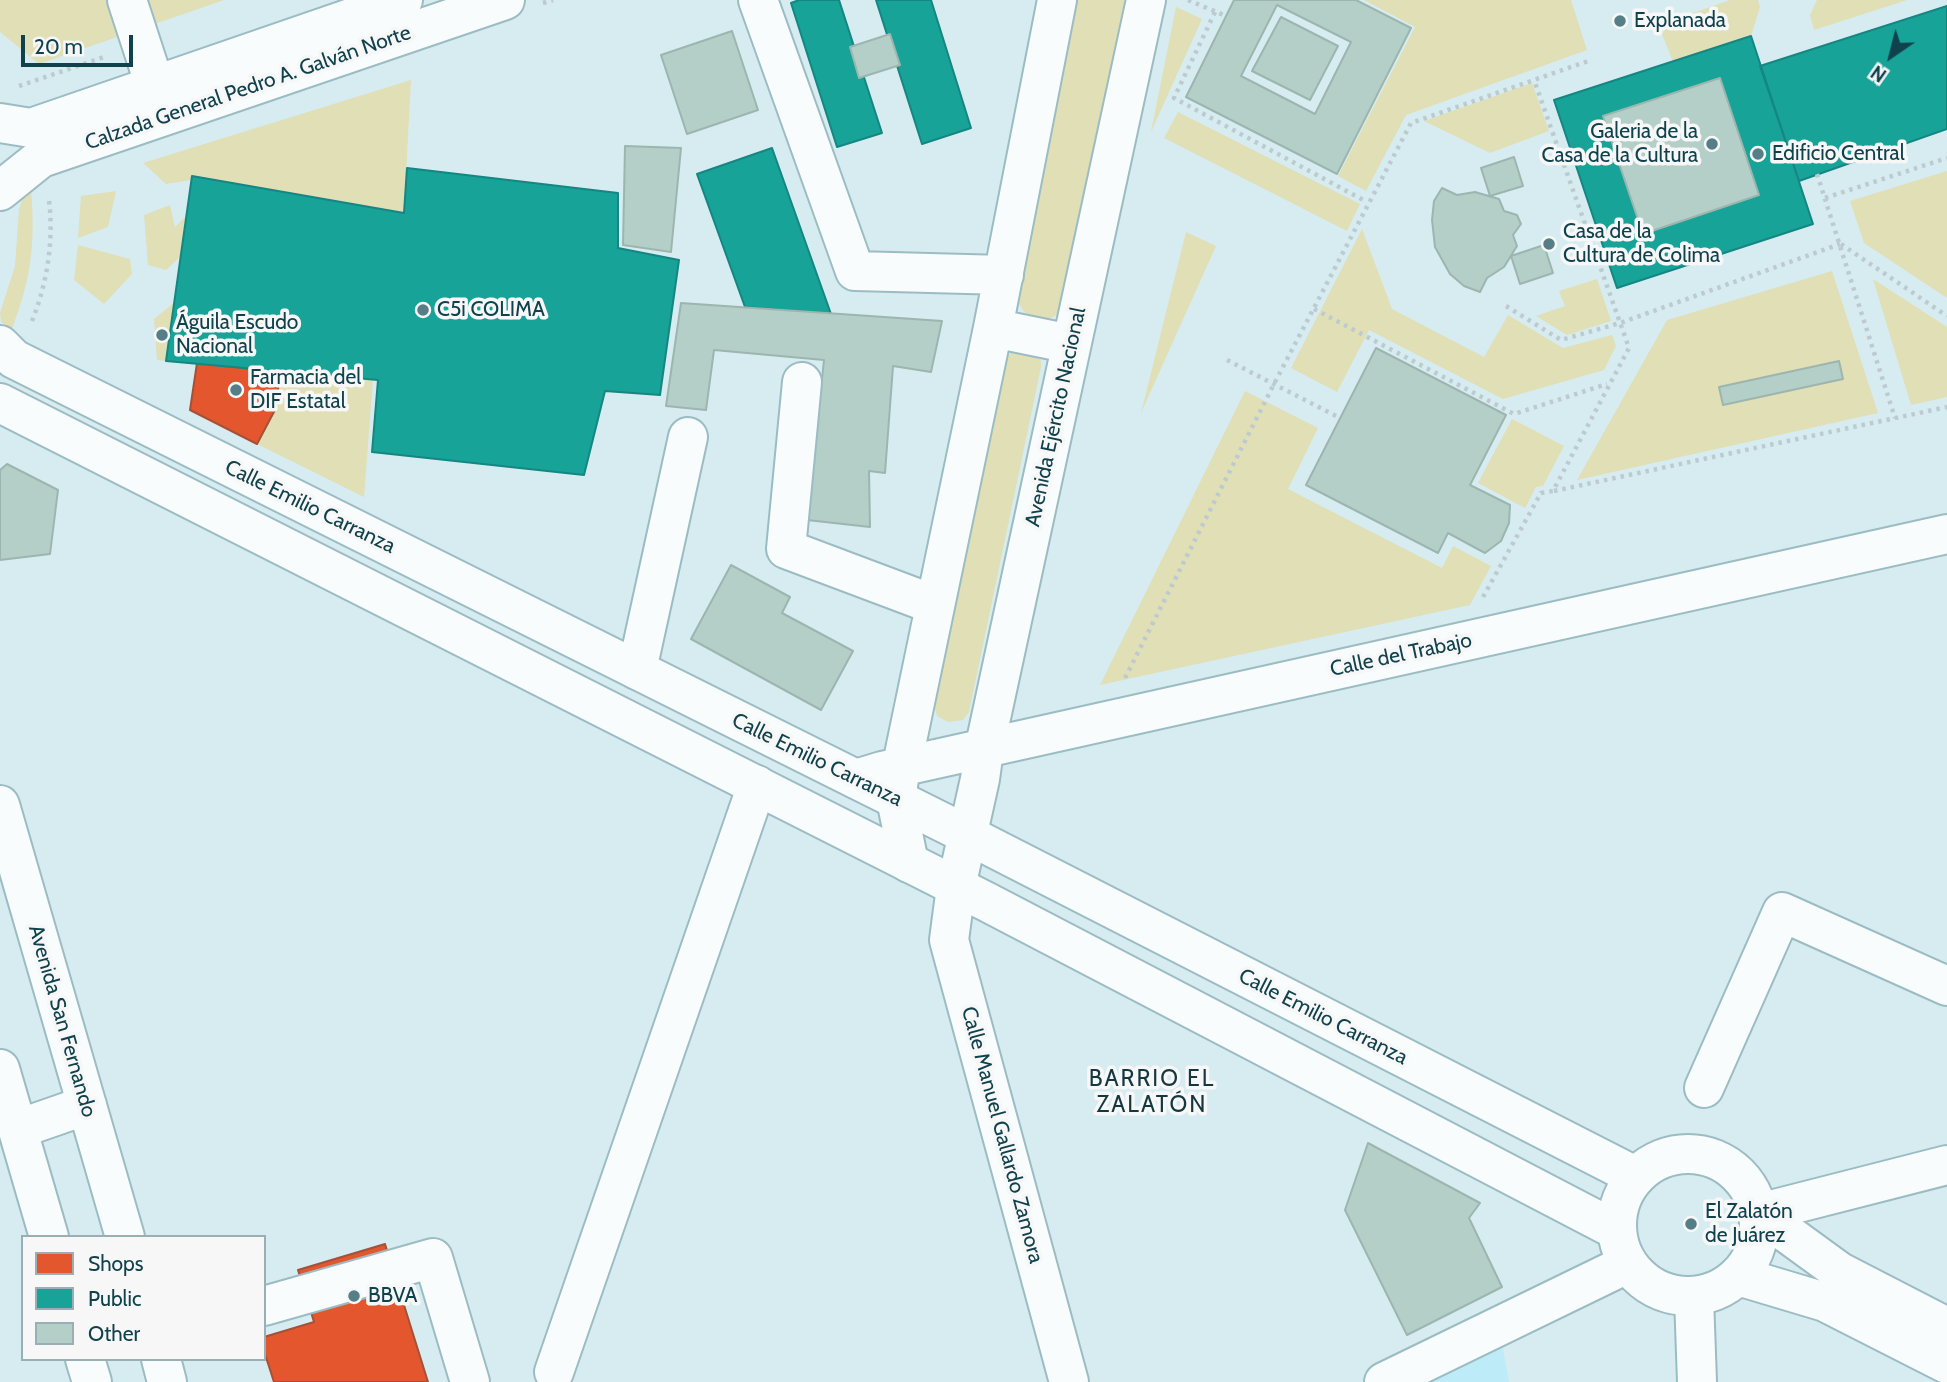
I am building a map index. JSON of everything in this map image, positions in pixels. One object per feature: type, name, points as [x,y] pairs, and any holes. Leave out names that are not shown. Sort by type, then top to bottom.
[{"type":"main road","points":[[127,0],[155,86]]},
{"type":"main road","name":"Calzada General Pedro A. Galván Norte","points":[[0,123],[31,128],[403,0]]},
{"type":"main road","name":"Calzada General Pedro A. Galván Norte","points":[[0,191],[41,158],[505,0]]},
{"type":"main road","points":[[758,0],[855,271],[1004,275]]},
{"type":"main road","points":[[909,863],[898,783],[1004,275],[1057,0]]},
{"type":"main road","name":"Avenida Ejército Nacional","points":[[968,835],[1146,0]]},
{"type":"main road","points":[[993,328],[1071,344]]},
{"type":"main road","name":"Calle Emilio Carranza","points":[[7,352],[856,779],[898,783],[968,835],[1635,1176]]},
{"type":"main road","points":[[802,382],[786,549],[935,605]]},
{"type":"main road","points":[[0,403],[956,887],[1621,1247]]},
{"type":"main road","points":[[637,670],[688,437]]},
{"type":"main road","name":"Calle del Trabajo","points":[[898,783],[984,750],[1947,534]]},
{"type":"main road","points":[[554,1372],[757,785]]},
{"type":"main road","name":"Avenida San Fernando","points":[[0,805],[124,1235]]},
{"type":"main road","name":"Calle Manuel Gallardo Zamora","points":[[968,835],[956,887],[949,940],[1069,1382]]},
{"type":"main road","points":[[1704,1088],[1782,912],[1947,986]]},
{"type":"main road","points":[[0,1069],[48,1235]]},
{"type":"main road","points":[[18,1129],[87,1105]]},
{"type":"main road","points":[[1697,1153],[1719,1160],[1738,1174],[1752,1192],[1759,1213],[1759,1236],[1752,1258],[1738,1276],[1718,1290],[1694,1297],[1675,1296],[1640,1279],[1621,1247],[1617,1210],[1623,1192],[1635,1176],[1653,1162],[1674,1154],[1697,1153]]},
{"type":"main road","points":[[1759,1213],[1947,1165]]},
{"type":"main road","points":[[1759,1213],[1840,1272],[1947,1327]]},
{"type":"main road","points":[[1384,1382],[1621,1247]]},
{"type":"main road","points":[[266,1305],[433,1258],[470,1382]]},
{"type":"main road","points":[[1738,1276],[1825,1302],[1947,1364]]},
{"type":"main road","points":[[1694,1297],[1697,1382]]},
{"type":"main road","points":[[86,1361],[92,1382]]},
{"type":"main road","points":[[162,1361],[167,1382]]},
{"type":"path","points":[[1188,0],[1226,16]]},
{"type":"path","points":[[1215,12],[1174,98],[1367,202]]},
{"type":"path","points":[[1120,688],[1274,384],[1411,123],[1591,60]]},
{"type":"path","points":[[1534,80],[1629,348],[1553,491]]},
{"type":"path","points":[[7,352],[25,338],[41,298],[50,251],[50,205],[41,158]]},
{"type":"path","points":[[1825,198],[1947,158]]},
{"type":"path","points":[[1817,174],[1895,418]]},
{"type":"path","points":[[1506,306],[1561,340],[1620,323],[1839,243]]},
{"type":"path","points":[[1839,243],[1947,316]]},
{"type":"path","points":[[1314,309],[1514,414],[1609,384]]},
{"type":"path","points":[[1227,360],[1340,418]]},
{"type":"path","points":[[1482,600],[1541,493],[1947,407]]},
{"type":"shaded area","points":[[1502,1344],[1509,1382],[1420,1382]]},
{"type":"green space","points":[[0,0],[224,0],[39,64],[0,32]]},
{"type":"green space","points":[[1076,0],[1132,0],[1061,310],[1043,320],[1031,317],[1018,301]]},
{"type":"green space","points":[[1364,0],[1571,0],[1587,50],[1406,115],[1366,191],[1338,176],[1415,27]]},
{"type":"green space","points":[[1730,0],[1758,0],[1760,7],[1751,36],[1673,62],[1662,34],[1673,20]]},
{"type":"green space","points":[[1817,0],[1907,0],[1814,30],[1810,15]]},
{"type":"green space","points":[[1176,7],[1202,19],[1151,132]]},
{"type":"green space","points":[[411,80],[404,213],[193,176],[191,180],[166,184],[143,163]]},
{"type":"green space","points":[[1532,83],[1549,131],[1490,153],[1424,121]]},
{"type":"green space","points":[[1178,112],[1360,204],[1347,231],[1164,138]]},
{"type":"green space","points":[[1947,171],[1947,298],[1864,243],[1850,201]]},
{"type":"green space","points":[[30,178],[33,219],[31,256],[24,292],[11,331],[1,322],[0,313],[15,266],[19,209]]},
{"type":"green space","points":[[116,191],[108,227],[78,238],[81,196]]},
{"type":"green space","points":[[170,205],[175,227],[186,216],[181,256],[166,270],[148,265],[144,215]]},
{"type":"green space","points":[[1362,229],[1392,309],[1484,357],[1508,315],[1563,348],[1612,335],[1616,346],[1604,370],[1503,399],[1369,330],[1337,392],[1291,368]]},
{"type":"green space","points":[[1186,232],[1216,246],[1141,413]]},
{"type":"green space","points":[[78,245],[130,259],[132,274],[104,304],[74,280]]},
{"type":"green space","points":[[1832,271],[1878,413],[1577,480],[1667,320]]},
{"type":"green space","points":[[1597,279],[1611,321],[1567,335],[1536,316],[1565,306],[1559,291]]},
{"type":"green space","points":[[1873,279],[1947,327],[1947,397],[1911,405]]},
{"type":"green space","points":[[175,302],[166,361],[157,360],[154,319]]},
{"type":"green space","points":[[1012,351],[1036,353],[1041,367],[969,712],[963,720],[948,722],[937,716],[934,704],[1007,359]]},
{"type":"green space","points":[[280,372],[373,379],[364,497],[257,444],[276,408]]},
{"type":"green space","points":[[1245,391],[1318,428],[1288,489],[1442,568],[1453,546],[1491,566],[1470,605],[1100,685]]},
{"type":"green space","points":[[1512,419],[1564,446],[1543,486],[1536,487],[1525,508],[1478,483]]},
{"type":"building: Shops","name":"Farmacia del DIF Estatal","points":[[197,363],[280,372],[276,408],[257,444],[190,410]]},
{"type":"building: Shops","name":"BBVA","points":[[385,1244],[428,1382],[274,1382],[266,1357],[266,1336],[314,1322],[298,1270]]},
{"type":"building: Public","points":[[799,0],[839,0],[882,133],[837,147],[791,3]]},
{"type":"building: Public","points":[[876,0],[931,0],[971,128],[922,144]]},
{"type":"building: Public","points":[[1947,6],[1947,129],[1799,181],[1760,66]]},
{"type":"building: Public","name":"Edificio Central","points":[[1751,36],[1813,224],[1617,288],[1554,100]],"holes":[[[1708,97],[1739,189],[1651,218],[1620,127]]]},
{"type":"building: Public","points":[[772,148],[831,314],[745,307],[697,174]]},
{"type":"building: Public","name":"C5i COLIMA","points":[[407,168],[618,193],[618,248],[679,260],[660,395],[605,391],[584,475],[372,452],[378,380],[166,361],[192,176],[404,213]]},
{"type":"building: Other","points":[[1234,0],[1356,0],[1411,28],[1337,174],[1186,97]],"holes":[[[1281,17],[1338,46],[1310,100],[1252,71]]]},
{"type":"building: Other","points":[[1277,5],[1351,42],[1315,114],[1241,76]]},
{"type":"building: Other","points":[[732,31],[758,110],[687,134],[661,55]]},
{"type":"building: Other","points":[[890,34],[900,65],[859,78],[850,47]]},
{"type":"building: Other","points":[[1720,78],[1759,195],[1643,234],[1603,116]]},
{"type":"building: Other","points":[[625,146],[681,148],[671,252],[623,245]]},
{"type":"building: Other","points":[[1514,157],[1523,186],[1490,196],[1481,168]]},
{"type":"building: Other","points":[[1442,188],[1457,195],[1475,192],[1499,199],[1504,211],[1517,215],[1521,224],[1513,235],[1517,246],[1504,267],[1487,278],[1480,292],[1464,286],[1450,274],[1435,247],[1432,220],[1434,201]]},
{"type":"building: Other","points":[[1544,245],[1553,273],[1520,284],[1511,256]]},
{"type":"building: Other","points":[[681,303],[942,321],[931,372],[893,366],[885,473],[869,471],[870,527],[807,520],[824,360],[714,350],[706,410],[666,406]]},
{"type":"building: Other","points":[[1376,348],[1506,415],[1470,485],[1510,505],[1509,523],[1501,541],[1485,553],[1448,533],[1438,553],[1306,485]]},
{"type":"building: Other","points":[[1839,361],[1843,379],[1723,405],[1719,387]]},
{"type":"building: Other","points":[[7,464],[58,490],[50,554],[0,560],[0,470]]},
{"type":"building: Other","points":[[731,565],[790,597],[782,613],[853,651],[821,710],[691,639]]},
{"type":"building: Other","points":[[1368,1143],[1480,1203],[1469,1218],[1502,1287],[1407,1335],[1345,1210]]},
{"type":"place","name":"Explanada","points":[[1620,21]]},
{"type":"place","name":"Galeria de la Casa de la Cultura","points":[[1712,144]]},
{"type":"place","name":"Edificio Central","points":[[1758,154]]},
{"type":"place","name":"Casa de la Cultura de Colima","points":[[1549,244]]},
{"type":"place","name":"C5i COLIMA","points":[[423,310]]},
{"type":"place","name":"Águila Escudo Nacional","points":[[162,335]]},
{"type":"place","name":"Farmacia del DIF Estatal","points":[[236,390]]},
{"type":"place","name":"El Zalatón de Juárez","points":[[1691,1224]]},
{"type":"place","name":"BBVA","points":[[354,1296]]},
{"type":"district","name":"BARRIO EL ZALATÓN","points":[[1152,1092]]}]
